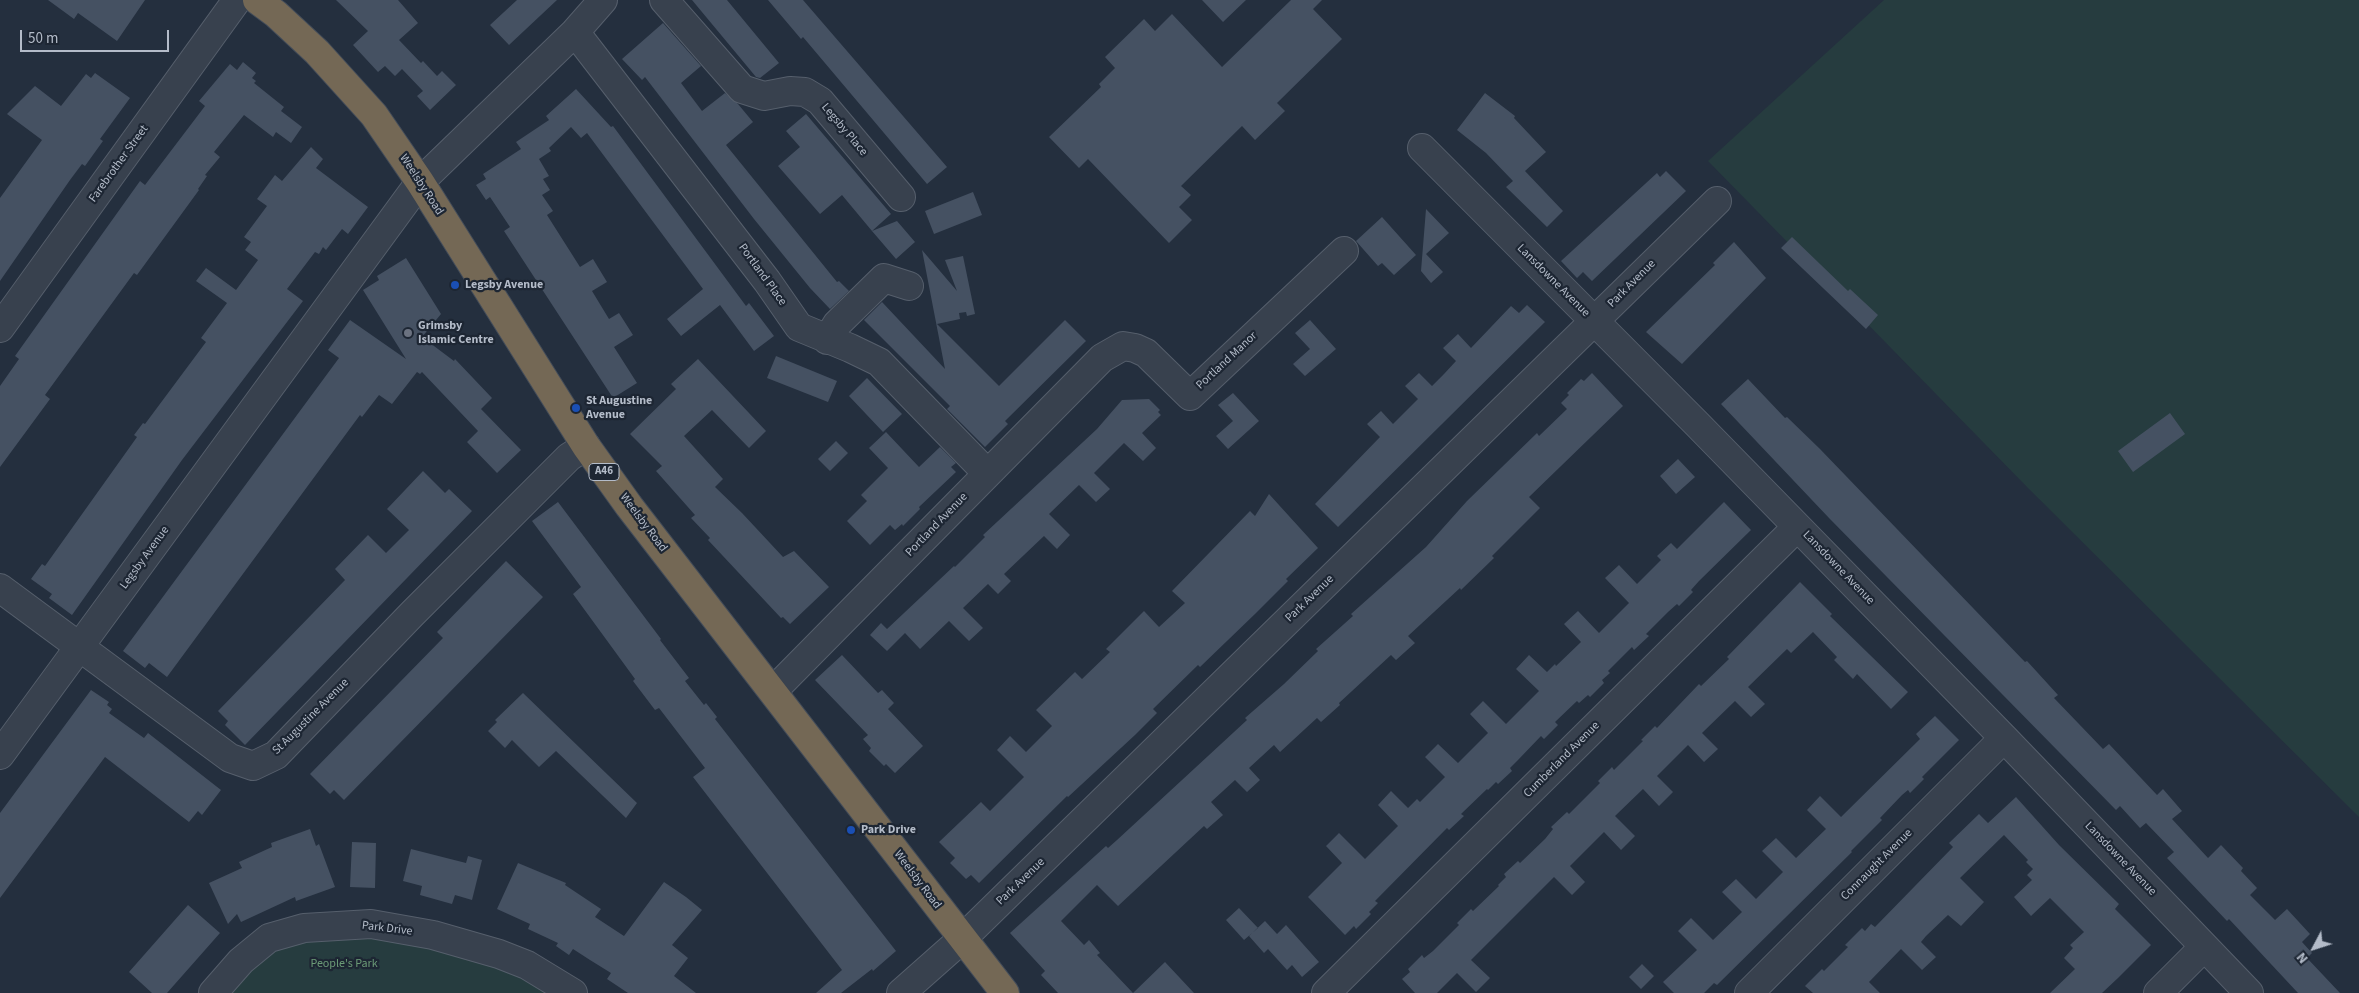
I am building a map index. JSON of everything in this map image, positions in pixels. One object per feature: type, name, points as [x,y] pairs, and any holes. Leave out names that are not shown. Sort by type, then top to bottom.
[{"type":"highway","name":"Weelsby Road","points":[[257,0],[276,14],[317,52],[374,115],[420,182],[586,446],[635,514],[1005,993]]},
{"type":"street","name":"Farebrother Street","points":[[0,328],[237,0]]},
{"type":"street","name":"Legsby Avenue","points":[[0,755],[420,182],[575,32],[603,0]]},
{"type":"street","name":"Legsby Place","points":[[664,0],[742,90],[764,96],[790,91],[805,92],[820,101],[900,197]]},
{"type":"street","name":"Portland Place","points":[[575,32],[767,281],[798,327],[879,362],[988,474]]},
{"type":"street","name":"Lansdowne Avenue","points":[[1422,148],[2004,738],[2249,993]]},
{"type":"street","name":"Park Avenue","points":[[901,993],[962,939],[1717,201]]},
{"type":"street","name":"Portland Manor","points":[[1102,358],[1123,346],[1135,348],[1146,353],[1190,396],[1344,251]]},
{"type":"street","points":[[827,340],[837,324],[884,278],[909,286]]},
{"type":"street","name":"Portland Avenue","points":[[773,691],[1102,358]]},
{"type":"street","name":"St Augustine Avenue","points":[[0,588],[230,758],[253,766],[276,755],[412,614],[562,464],[586,446]]},
{"type":"street","name":"Cumberland Avenue","points":[[1326,993],[1797,527]]},
{"type":"street","name":"Connaught Avenue","points":[[1749,993],[2004,738]]},
{"type":"street","name":"Park Drive","points":[[213,993],[241,961],[269,938],[304,928],[371,924],[433,935],[499,954],[527,965],[573,993]]},
{"type":"street","points":[[2158,993],[2204,947]]},
{"type":"green space","points":[[1884,0],[2359,0],[2359,817],[2028,488],[1708,161]]},
{"type":"green space","name":"People's Park","points":[[363,935],[460,952],[533,982],[552,993],[218,993],[282,943]]},
{"type":"building","points":[[48,0],[145,0],[117,41],[78,13],[74,19]]},
{"type":"building","points":[[336,0],[398,0],[418,23],[399,40],[421,63],[423,61],[437,76],[442,71],[456,85],[430,110],[417,96],[423,91],[402,69],[395,76],[385,66],[378,72],[353,45],[368,31]]},
{"type":"building","points":[[517,0],[557,0],[509,45],[490,25]]},
{"type":"building","points":[[692,0],[727,0],[779,63],[760,78],[756,77]]},
{"type":"building","points":[[768,0],[803,0],[947,167],[927,184],[803,37],[801,39]]},
{"type":"building","points":[[1202,0],[1246,0],[1223,22]]},
{"type":"building","points":[[1291,0],[1322,0],[1313,9],[1342,39],[1277,103],[1285,111],[1255,140],[1242,126],[1181,186],[1191,195],[1179,207],[1192,220],[1169,243],[1088,159],[1079,168],[1049,137],[1101,87],[1099,84],[1115,68],[1105,57],[1144,19],[1155,31],[1172,14],[1222,67]]},
{"type":"building","points":[[663,23],[701,66],[681,83],[702,111],[725,93],[738,104],[753,122],[726,145],[837,282],[839,281],[849,291],[830,309],[810,288],[754,219],[645,77],[642,80],[622,59]]},
{"type":"building","points":[[243,62],[256,73],[252,78],[256,81],[254,83],[284,107],[281,111],[302,127],[291,143],[276,132],[273,137],[244,115],[214,152],[220,157],[205,175],[207,176],[199,190],[137,275],[134,273],[45,395],[50,399],[0,467],[0,386],[19,359],[15,356],[140,181],[145,185],[205,106],[199,101],[230,64],[237,70]]},
{"type":"building","points":[[95,73],[130,98],[100,139],[103,141],[85,166],[82,164],[70,180],[0,281],[0,198],[42,140],[7,114],[35,86],[61,106],[86,74],[91,78]]},
{"type":"building","points":[[576,89],[611,127],[613,126],[746,306],[749,303],[774,336],[754,351],[720,305],[681,336],[667,319],[703,289],[587,133],[581,138],[571,127],[549,148],[551,151],[539,159],[549,176],[543,179],[550,190],[542,195],[553,211],[547,215],[580,267],[593,259],[607,282],[592,291],[609,319],[619,313],[633,335],[614,347],[637,383],[613,398],[504,231],[510,227],[490,197],[486,200],[476,185],[486,179],[483,174],[521,149],[516,142],[549,120],[546,116]]},
{"type":"building","points":[[1485,93],[1515,116],[1514,118],[1546,152],[1525,171],[1563,211],[1547,227],[1506,187],[1513,181],[1486,153],[1457,130]]},
{"type":"building","points":[[806,114],[891,214],[872,231],[842,195],[820,214],[778,166],[800,147],[786,131]]},
{"type":"building","points":[[311,147],[323,159],[316,168],[368,207],[348,234],[342,229],[326,250],[323,247],[319,254],[315,252],[287,289],[303,301],[182,460],[72,615],[49,598],[52,594],[31,579],[42,564],[45,566],[137,437],[134,435],[143,423],[145,424],[206,342],[201,338],[227,303],[196,281],[206,268],[236,290],[258,260],[245,250],[251,242],[244,237],[267,206],[257,199],[275,175],[282,181]]},
{"type":"building","points":[[1666,171],[1686,191],[1592,281],[1583,272],[1577,278],[1561,261],[1657,173],[1660,177]]},
{"type":"building","points":[[973,192],[982,215],[934,234],[925,211]]},
{"type":"building","points":[[1426,209],[1449,233],[1426,254],[1443,272],[1431,283],[1421,271]]},
{"type":"building","points":[[1382,217],[1416,255],[1394,275],[1382,263],[1378,266],[1356,241]]},
{"type":"building","points":[[897,221],[915,242],[896,259],[872,231]]},
{"type":"building","points":[[1792,237],[1848,291],[1850,289],[1878,315],[1866,329],[1781,248]]},
{"type":"building","points":[[1734,242],[1766,278],[1682,364],[1646,332],[1715,265],[1713,263]]},
{"type":"building","points":[[922,250],[957,291],[945,260],[963,256],[975,314],[967,316],[966,312],[959,313],[960,319],[937,324],[999,386],[1065,320],[1086,341],[1005,421],[1008,424],[985,447],[947,409],[950,406],[864,320],[882,302],[945,369]]},
{"type":"building","points":[[406,258],[441,314],[422,337],[454,361],[455,359],[492,398],[481,409],[521,450],[497,473],[467,442],[478,431],[422,372],[420,374],[417,372],[392,404],[379,395],[362,417],[360,415],[167,677],[149,663],[145,668],[123,651],[339,358],[328,350],[350,320],[406,359],[363,290],[379,280],[377,276]]},
{"type":"building","points":[[1527,305],[1545,322],[1338,527],[1315,504],[1380,437],[1367,424],[1381,411],[1393,424],[1418,399],[1405,386],[1419,373],[1432,386],[1456,361],[1443,348],[1458,334],[1471,348],[1511,306],[1519,313]]},
{"type":"building","points":[[1310,320],[1336,349],[1305,376],[1293,364],[1310,349],[1295,333]]},
{"type":"building","points":[[776,356],[837,381],[828,402],[767,378]]},
{"type":"building","points":[[698,359],[766,431],[749,448],[712,410],[684,436],[723,479],[715,487],[783,557],[794,551],[829,587],[790,624],[783,617],[781,618],[708,540],[710,538],[691,518],[695,515],[656,471],[662,466],[630,434],[676,389],[671,384]]},
{"type":"building","points":[[1592,373],[1623,406],[1529,497],[1540,508],[1492,556],[1494,558],[1461,590],[1460,588],[1408,636],[1415,643],[1396,660],[1391,655],[1321,722],[1317,718],[1280,752],[1274,745],[1249,768],[1260,780],[1247,792],[1235,780],[1211,802],[1223,815],[1207,829],[1204,826],[1118,906],[1097,885],[1061,921],[1084,945],[1089,940],[1100,953],[1097,955],[1133,993],[1058,993],[1041,975],[1045,971],[1010,933],[1106,846],[1108,848],[1117,840],[1247,720],[1245,718],[1284,684],[1318,651],[1316,649],[1353,616],[1351,614],[1426,547],[1467,501],[1537,433],[1539,436],[1567,409],[1561,403],[1569,395],[1567,393],[1581,379],[1584,381]]},
{"type":"building","points":[[867,378],[902,414],[883,432],[849,396]]},
{"type":"building","points":[[1748,379],[1785,418],[1787,417],[1820,449],[2025,662],[2027,661],[2058,695],[2054,698],[2103,749],[2109,744],[2157,795],[2163,789],[2182,811],[2172,819],[2208,858],[2221,845],[2243,868],[2241,871],[2257,888],[2250,895],[2275,920],[2287,909],[2310,934],[2302,942],[2312,953],[2307,958],[2340,993],[2298,993],[2229,919],[2227,921],[2167,858],[2174,852],[2146,823],[2140,828],[2120,806],[2116,810],[1829,518],[1721,404]]},
{"type":"building","points":[[1233,393],[1259,421],[1228,449],[1216,436],[1233,421],[1218,405]]},
{"type":"building","points":[[1149,399],[1160,410],[1158,412],[1161,415],[1142,433],[1156,448],[1143,461],[1124,443],[1094,473],[1110,489],[1096,502],[1079,485],[1049,514],[1070,535],[1057,549],[1044,536],[1004,574],[1011,581],[998,594],[988,584],[963,608],[983,628],[969,641],[949,621],[920,649],[905,633],[887,651],[870,635],[881,623],[887,629],[955,567],[985,537],[983,535],[1097,429],[1122,400]]},
{"type":"building","points":[[2170,413],[2185,434],[2133,472],[2118,451]]},
{"type":"building","points":[[886,432],[919,467],[940,447],[956,463],[951,467],[956,472],[919,507],[920,509],[903,526],[902,524],[895,530],[890,525],[870,545],[847,521],[867,501],[861,495],[888,468],[869,448]]},
{"type":"building","points":[[836,441],[848,453],[830,471],[818,459]]},
{"type":"building","points":[[1678,459],[1695,477],[1676,494],[1660,476]]},
{"type":"building","points":[[423,471],[445,493],[449,489],[472,511],[245,745],[225,725],[228,721],[218,711],[345,580],[335,569],[368,535],[386,553],[409,530],[387,509]]},
{"type":"building","points":[[1269,494],[1318,548],[1286,579],[1288,581],[1255,614],[1200,667],[1198,665],[1153,709],[1157,713],[1135,735],[1067,796],[979,883],[971,875],[966,879],[950,863],[955,858],[939,842],[981,802],[990,811],[1024,777],[997,750],[1010,736],[1026,752],[1052,726],[1036,710],[1075,672],[1082,679],[1110,652],[1106,649],[1144,611],[1159,627],[1185,603],[1172,591],[1250,511],[1255,516]]},
{"type":"building","points":[[558,502],[689,678],[685,681],[704,705],[706,703],[717,717],[715,719],[896,951],[873,971],[872,969],[841,993],[816,993],[842,970],[693,777],[705,768],[659,708],[655,710],[633,681],[635,679],[573,594],[581,587],[532,521]]},
{"type":"building","points":[[1724,502],[1751,530],[1699,581],[1691,590],[1693,592],[1679,606],[1677,604],[1646,634],[1649,636],[1634,650],[1632,647],[1608,671],[1610,673],[1602,680],[1604,683],[1590,697],[1588,695],[1579,703],[1577,701],[1555,722],[1558,725],[1544,739],[1541,736],[1510,768],[1512,771],[1498,784],[1496,782],[1487,789],[1461,814],[1464,816],[1449,830],[1447,828],[1375,901],[1378,903],[1369,912],[1371,914],[1356,929],[1354,926],[1345,935],[1308,897],[1342,863],[1326,846],[1339,833],[1365,859],[1398,826],[1378,805],[1391,791],[1408,808],[1417,799],[1420,802],[1445,777],[1425,757],[1438,744],[1458,763],[1488,733],[1470,714],[1483,701],[1506,724],[1539,691],[1516,669],[1529,655],[1547,672],[1555,664],[1556,666],[1581,642],[1564,624],[1578,611],[1599,633],[1629,603],[1605,578],[1619,565],[1637,584],[1661,560],[1657,556],[1671,543],[1677,549]]},
{"type":"building","points":[[506,561],[543,597],[344,800],[334,790],[330,794],[310,774],[443,638],[437,632]]},
{"type":"building","points":[[1800,582],[1832,614],[1830,616],[1908,692],[1891,709],[1857,674],[1853,679],[1834,660],[1837,657],[1813,632],[1791,653],[1787,649],[1748,687],[1765,704],[1751,717],[1735,701],[1702,733],[1718,749],[1704,762],[1688,745],[1657,776],[1673,792],[1659,806],[1643,789],[1615,816],[1635,836],[1621,850],[1604,832],[1570,866],[1585,882],[1572,895],[1554,877],[1471,960],[1490,978],[1476,992],[1457,973],[1437,993],[1415,993],[1402,979],[1410,972],[1408,969],[1422,955],[1424,958],[1433,951],[1459,925],[1457,923],[1471,909],[1473,911],[1499,886],[1506,877],[1504,874],[1518,861],[1520,863],[1545,839],[1553,829],[1551,827],[1567,812],[1569,814],[1600,783],[1598,781],[1612,767],[1614,770],[1655,726],[1657,728],[1699,684],[1701,686],[1729,659],[1727,657]]},
{"type":"building","points":[[842,655],[878,693],[882,690],[894,703],[888,709],[923,746],[895,773],[886,764],[884,766],[869,751],[871,748],[863,739],[868,735],[815,680]]},
{"type":"building","points":[[91,690],[109,702],[107,705],[112,709],[109,713],[144,738],[148,733],[221,790],[202,815],[198,811],[189,822],[105,757],[0,898],[0,813]]},
{"type":"building","points":[[523,693],[637,803],[626,818],[556,751],[539,767],[512,740],[505,748],[488,731],[497,722],[495,720]]},
{"type":"building","points":[[1935,716],[1959,740],[1922,777],[1924,779],[1910,793],[1908,790],[1902,795],[1852,852],[1717,985],[1714,983],[1704,993],[1674,993],[1663,982],[1697,950],[1678,931],[1691,918],[1713,940],[1742,912],[1722,892],[1736,879],[1756,899],[1783,872],[1762,851],[1776,838],[1796,858],[1826,829],[1807,810],[1820,796],[1841,817],[1920,739],[1916,734]]},
{"type":"building","points":[[2016,797],[2059,845],[2119,904],[2115,909],[2151,945],[2102,993],[2050,993],[2075,969],[2064,958],[2073,948],[2070,945],[2084,932],[2050,898],[2031,916],[2014,897],[2032,880],[2027,875],[2033,869],[2026,862],[2028,860],[2004,835],[1960,878],[1984,902],[1961,926],[1948,915],[1926,936],[1921,942],[1936,957],[1922,970],[1901,949],[1869,982],[1880,993],[1813,993],[1805,986],[1822,969],[1824,971],[1848,947],[1845,945],[1862,928],[1865,931],[1871,924],[1875,927],[1953,847],[1949,843],[1979,814],[1988,823]]},
{"type":"building","points":[[310,829],[316,846],[319,844],[335,887],[296,901],[295,897],[241,922],[237,914],[228,924],[209,883],[242,868],[239,862],[272,847],[271,843]]},
{"type":"building","points":[[352,842],[376,843],[375,888],[350,887]]},
{"type":"building","points":[[411,849],[466,863],[468,856],[482,860],[472,900],[455,895],[452,904],[420,895],[422,886],[403,881]]},
{"type":"building","points":[[518,863],[566,883],[565,885],[601,909],[595,917],[624,936],[664,882],[686,897],[702,910],[672,945],[688,958],[674,976],[696,993],[628,993],[607,979],[611,973],[573,949],[569,955],[556,946],[558,943],[528,929],[530,924],[497,909]]},
{"type":"building","points":[[188,905],[220,933],[167,993],[152,993],[129,972]]},
{"type":"building","points":[[1239,908],[1258,928],[1244,940],[1226,920]]},
{"type":"building","points":[[1265,921],[1277,934],[1286,925],[1319,962],[1302,977],[1292,965],[1287,970],[1268,949],[1264,953],[1249,936]]},
{"type":"building","points":[[1165,962],[1194,993],[1133,993]]},
{"type":"building","points":[[1642,964],[1654,976],[1641,989],[1629,977]]},
{"type":"place","name":"Legsby Avenue","points":[[455,285]]},
{"type":"place","name":"Grimsby Islamic Centre","points":[[408,333]]},
{"type":"place","name":"St Augustine Avenue","points":[[576,408]]},
{"type":"place","name":"Park Drive","points":[[851,830]]}]
